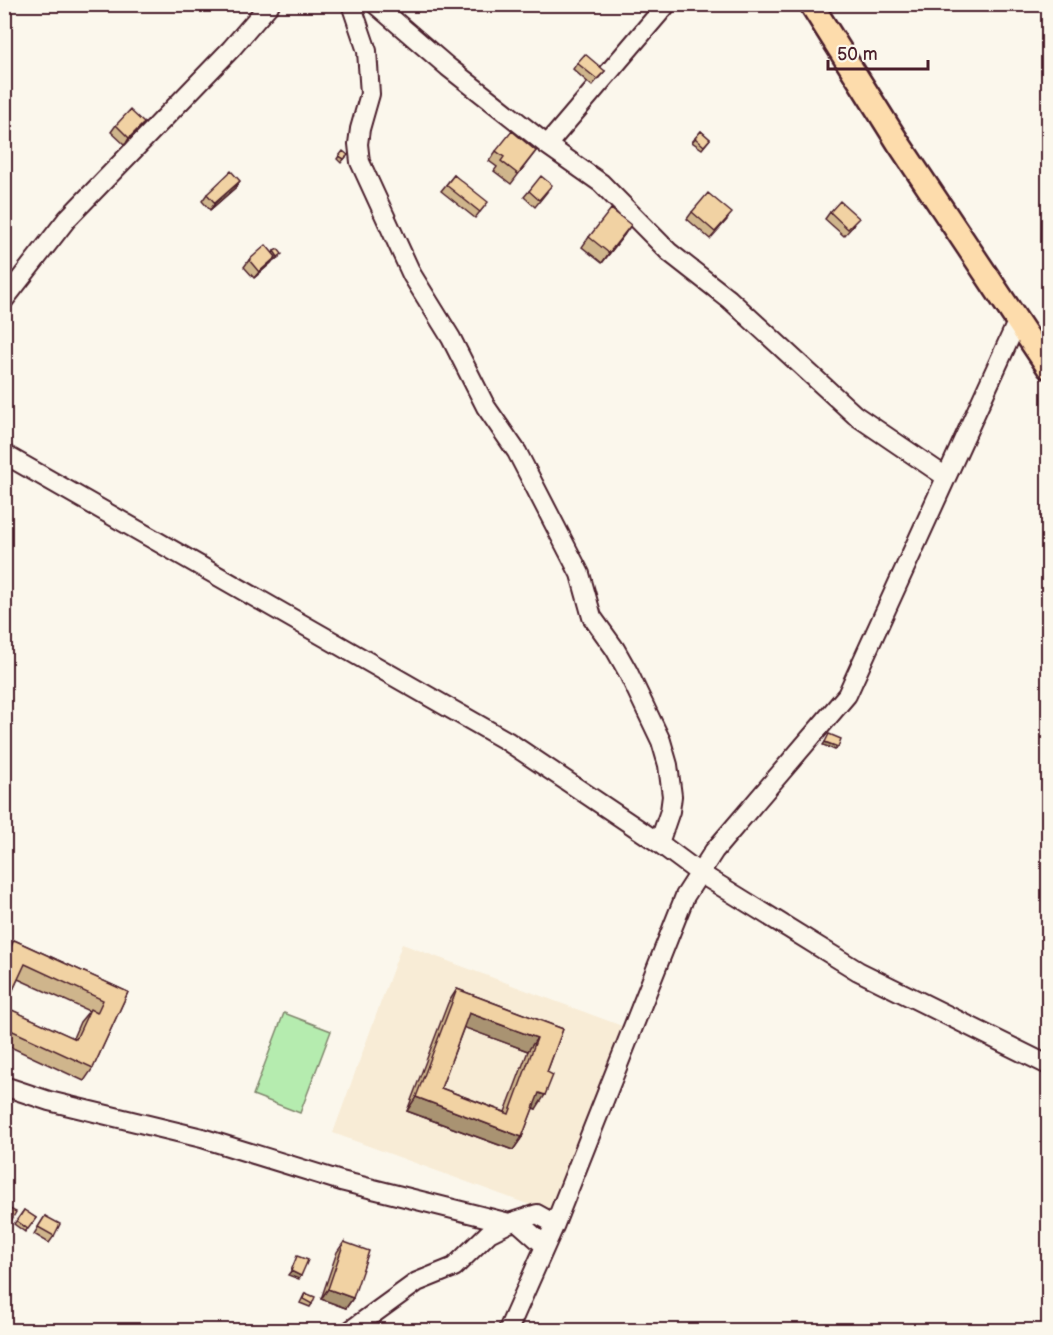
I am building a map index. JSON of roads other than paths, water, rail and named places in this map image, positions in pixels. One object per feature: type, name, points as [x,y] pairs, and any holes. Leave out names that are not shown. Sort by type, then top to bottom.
[{"type":"main road","points":[[811,4],[899,144],[1048,367]]},
{"type":"street","points":[[4,300],[68,219],[231,49],[270,4]]},
{"type":"street","points":[[351,4],[367,51],[370,94],[360,129],[358,144],[360,162],[412,274],[451,338],[486,407],[518,452],[580,574],[592,617],[615,648],[661,741],[668,765],[672,796],[670,811],[659,843]]},
{"type":"street","points":[[375,4],[448,67],[547,145],[601,183],[669,252],[729,299],[855,415],[946,477]]},
{"type":"street","points":[[547,145],[667,4]]},
{"type":"street","points":[[508,1330],[538,1266],[544,1245],[555,1224],[685,896],[714,851],[847,695],[1018,320]]},
{"type":"street","points":[[4,454],[507,741],[659,843],[699,873],[858,971],[1048,1065]]},
{"type":"street","points":[[4,1086],[49,1101],[202,1138],[341,1180],[513,1222],[544,1245]]},
{"type":"street","points":[[351,1330],[417,1282],[454,1267],[489,1233],[537,1214],[555,1224]]}]
